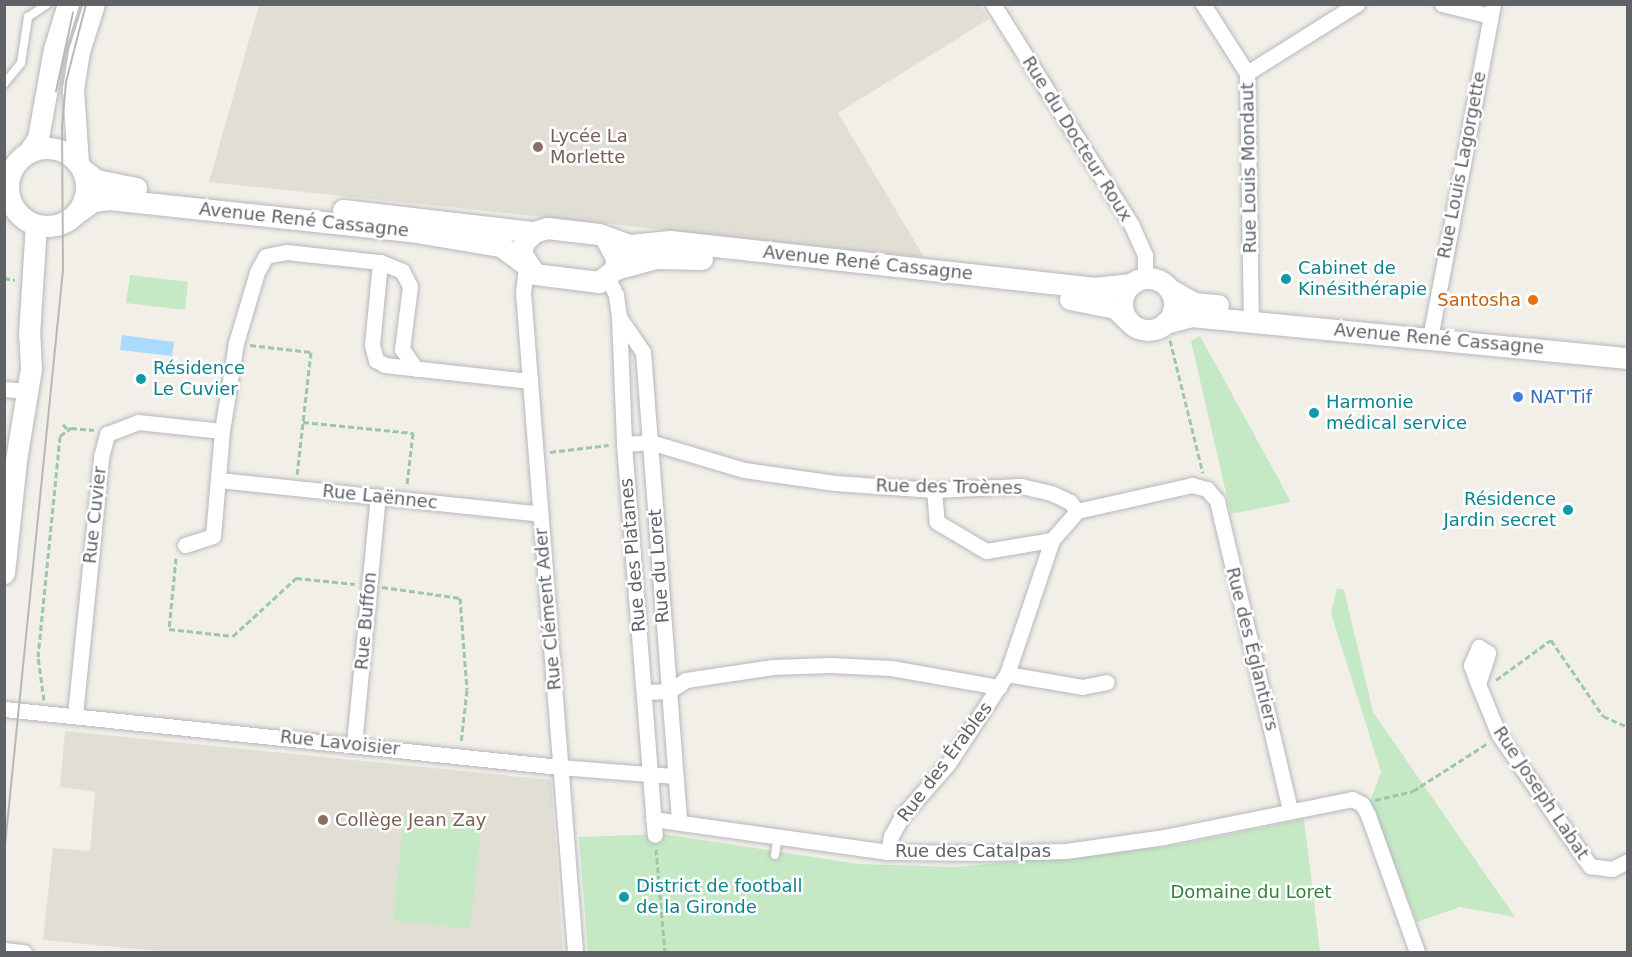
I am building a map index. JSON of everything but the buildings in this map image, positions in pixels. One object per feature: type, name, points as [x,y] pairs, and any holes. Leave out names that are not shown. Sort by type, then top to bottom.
[{"type":"main road","points":[[58,5],[54,49],[38,138],[28,153],[18,160],[6,182],[12,204],[18,214],[36,225],[56,226],[78,212],[86,191],[80,166],[73,88],[94,4]]},
{"type":"main road","points":[[28,153],[54,149],[80,166]]},
{"type":"main road","name":"Avenue René Cassagne","points":[[80,166],[111,185],[534,232],[547,228],[605,237],[630,245],[670,241],[1093,288],[1158,280],[1194,303],[1251,315]]},
{"type":"main road","name":"Avenue René Cassagne","points":[[78,212],[93,201],[110,199],[416,231],[501,246],[535,274],[552,279],[599,282],[611,273],[635,262],[679,256],[1093,302],[1115,308],[1129,321],[1150,330],[1191,316],[1251,315],[1430,332],[1628,345]]},
{"type":"main road","points":[[4,573],[16,460],[31,368],[29,335],[36,225]]},
{"type":"main road","points":[[526,265],[521,253],[524,242],[534,232]]},
{"type":"main road","points":[[605,237],[616,258],[611,273]]},
{"type":"main road","points":[[1129,321],[1122,306],[1139,281]]},
{"type":"main road","points":[[1165,323],[1174,303],[1169,289]]},
{"type":"main road","name":"Avenue René Cassagne","points":[[1430,332],[1628,358]]},
{"type":"main road","points":[[16,460],[10,390],[29,335]]},
{"type":"street","name":"Rue du Docteur Roux","points":[[993,4],[1132,226],[1145,255],[1139,281]]},
{"type":"street","name":"Rue Louis Mondaut","points":[[1203,4],[1247,74],[1251,315]]},
{"type":"street","points":[[1247,74],[1357,4]]},
{"type":"street","points":[[1442,4],[1492,10]]},
{"type":"street","name":"Rue Louis Lagorgette","points":[[1430,332],[1492,10]]},
{"type":"street","points":[[180,549],[213,536],[222,431],[236,343],[256,272],[266,256],[286,252],[380,262],[402,271],[410,286],[402,349],[416,369]]},
{"type":"street","points":[[380,262],[372,345],[376,360],[386,365],[530,381]]},
{"type":"street","name":"Rue Clément Ader","points":[[526,265],[523,292],[576,952]]},
{"type":"street","name":"Rue des Platanes","points":[[611,273],[619,317],[621,444],[655,835]]},
{"type":"street","name":"Rue du Loret","points":[[619,317],[643,352],[679,822]]},
{"type":"street","points":[[107,434],[138,422],[222,431]]},
{"type":"street","name":"Rue Cuvier","points":[[75,715],[101,457],[107,434]]},
{"type":"street","points":[[621,444],[650,442]]},
{"type":"street","name":"Rue des Troènes","points":[[650,442],[744,470],[835,483],[934,490],[1021,486],[1070,502],[1077,511]]},
{"type":"street","name":"Rue Laënnec","points":[[219,480],[540,514]]},
{"type":"street","points":[[1077,511],[1192,485],[1208,489]]},
{"type":"street","name":"Rue des Églantiers","points":[[1208,489],[1216,501],[1290,811]]},
{"type":"street","points":[[934,490],[937,522],[986,551],[1052,540]]},
{"type":"street","name":"Rue Buffon","points":[[354,744],[378,497]]},
{"type":"street","name":"Rue des Érables","points":[[888,852],[891,836],[902,816],[948,764],[1003,681],[1052,540],[1077,511]]},
{"type":"street","points":[[644,692],[669,691],[686,680],[773,667],[830,665],[891,668],[1003,681],[1082,687],[1107,682]]},
{"type":"street","name":"Rue Joseph Labat","points":[[1479,687],[1499,735],[1590,866],[1612,869],[1628,861]]},
{"type":"street","name":"Rue Lavoisier","points":[[4,709],[561,767],[675,776]]},
{"type":"street","name":"Rue des Catalpas","points":[[653,819],[888,852],[1066,851],[1164,837],[1339,799],[1362,804]]},
{"type":"street","points":[[1362,804],[1417,952]]},
{"type":"street","points":[[4,950],[24,952]]},
{"type":"lane","points":[[4,84],[21,63],[28,17],[58,5]]},
{"type":"lane","points":[[775,855],[778,836]]},
{"type":"path","points":[[1165,323],[1208,489]]},
{"type":"path","points":[[245,344],[311,352],[296,477]]},
{"type":"path","points":[[303,422],[413,433],[406,488]]},
{"type":"path","points":[[63,424],[68,430]]},
{"type":"path","points":[[44,712],[45,688],[38,657],[60,436],[68,430],[107,434]]},
{"type":"path","points":[[549,453],[621,444]]},
{"type":"path","points":[[180,549],[169,629],[234,636],[296,578],[360,584]]},
{"type":"path","points":[[380,587],[460,598],[467,690],[461,745]]},
{"type":"path","points":[[1479,687],[1551,640],[1603,716],[1628,727]]},
{"type":"path","points":[[1362,804],[1413,791],[1499,735]]},
{"type":"path","points":[[655,835],[665,952]]},
{"type":"shaded area","name":"Lycée La Morlette","points":[[979,4],[989,19],[838,113],[924,257],[209,182],[259,5]]},
{"type":"shaded area","name":"Collège Jean Zay","points":[[65,731],[551,780],[563,952],[167,952],[43,940],[53,848],[90,851],[95,792],[60,787]]},
{"type":"green space","points":[[130,275],[188,282],[185,310],[126,303]]},
{"type":"green space","points":[[1200,336],[1291,502],[1231,514],[1191,341]]},
{"type":"green space","points":[[1337,588],[1344,590],[1373,712],[1515,917],[1460,907],[1417,922],[1370,801],[1381,772],[1331,613]]},
{"type":"green space","points":[[404,816],[482,823],[470,929],[393,920]]},
{"type":"green space","name":"Domaine du Loret","points":[[1304,819],[1320,952],[588,952],[579,837],[663,834],[858,864],[956,867],[1171,846]]},
{"type":"water","points":[[122,335],[174,342],[172,356],[120,350]]},
{"type":"tram line","points":[[4,855],[63,270],[62,127],[66,82],[86,4]]},
{"type":"tram line","points":[[56,92],[73,13]]},
{"type":"place","name":"Lycée La Morlette","points":[[538,147]]},
{"type":"place","name":"Cabinet de Kinésithérapie","points":[[1286,279]]},
{"type":"place","name":"Santosha","points":[[1533,300]]},
{"type":"place","name":"Résidence Le Cuvier","points":[[141,379]]},
{"type":"place","name":"NAT'Tif","points":[[1518,397]]},
{"type":"place","name":"Harmonie médical service","points":[[1314,413]]},
{"type":"place","name":"Résidence Jardin secret","points":[[1568,510]]},
{"type":"place","name":"Collège Jean Zay","points":[[323,820]]},
{"type":"place","name":"District de football de la Gironde","points":[[624,897]]}]
